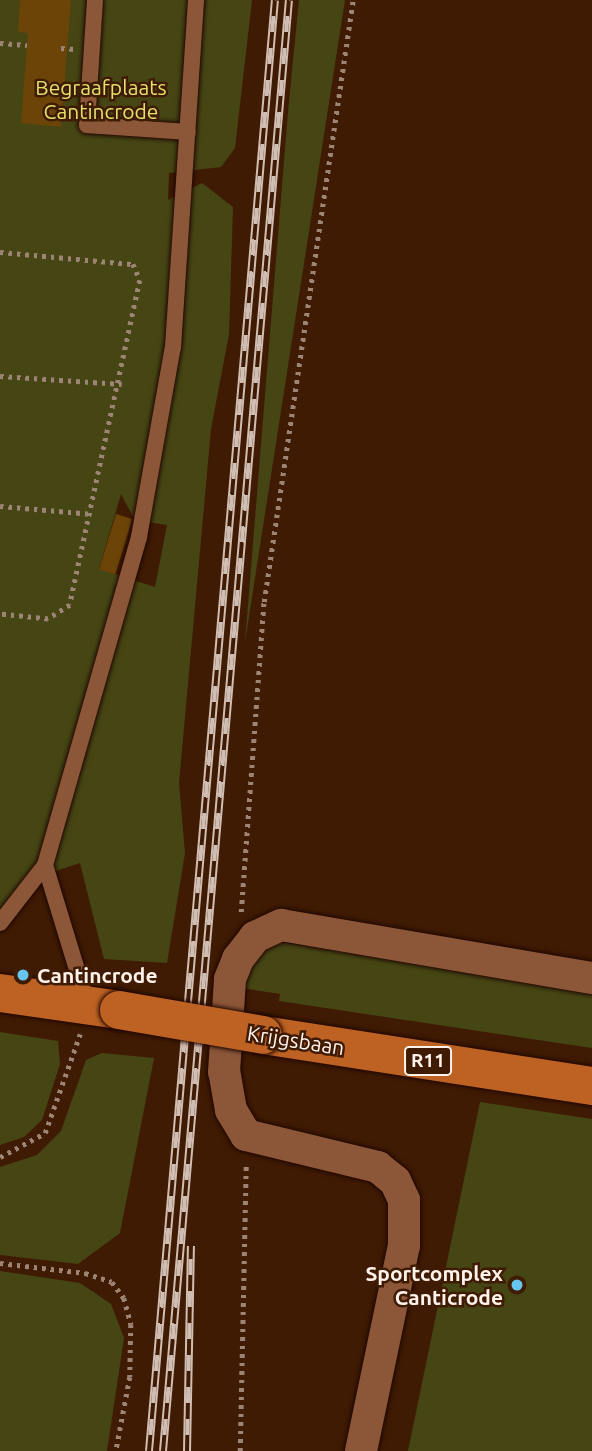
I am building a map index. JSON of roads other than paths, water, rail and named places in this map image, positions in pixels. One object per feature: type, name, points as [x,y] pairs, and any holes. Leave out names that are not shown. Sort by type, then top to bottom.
[{"type":"main road","name":"Krijgsbaan","points":[[0,993],[592,1086]]},
{"type":"street","points":[[361,1451],[404,1246],[404,1200],[396,1181],[378,1167],[246,1135],[231,1110],[224,1072],[230,979],[238,959],[255,937],[281,925],[592,978]]},
{"type":"lane","points":[[95,0],[87,125],[188,132]]},
{"type":"lane","points":[[0,923],[45,865],[139,537],[173,348],[196,0]]},
{"type":"lane","points":[[45,865],[103,1008]]},
{"type":"railway","points":[[149,1451],[275,0]]},
{"type":"railway","points":[[163,1451],[289,0]]},
{"type":"railway","points":[[187,1451],[191,1246]]},
{"type":"place","name":"Cantincrode","points":[[23,975]]},
{"type":"place","name":"Sportcomplex Canticrode","points":[[517,1285]]},
{"type":"park label","name":"Begraafplaats Cantincrode","points":[[101,99]]}]
